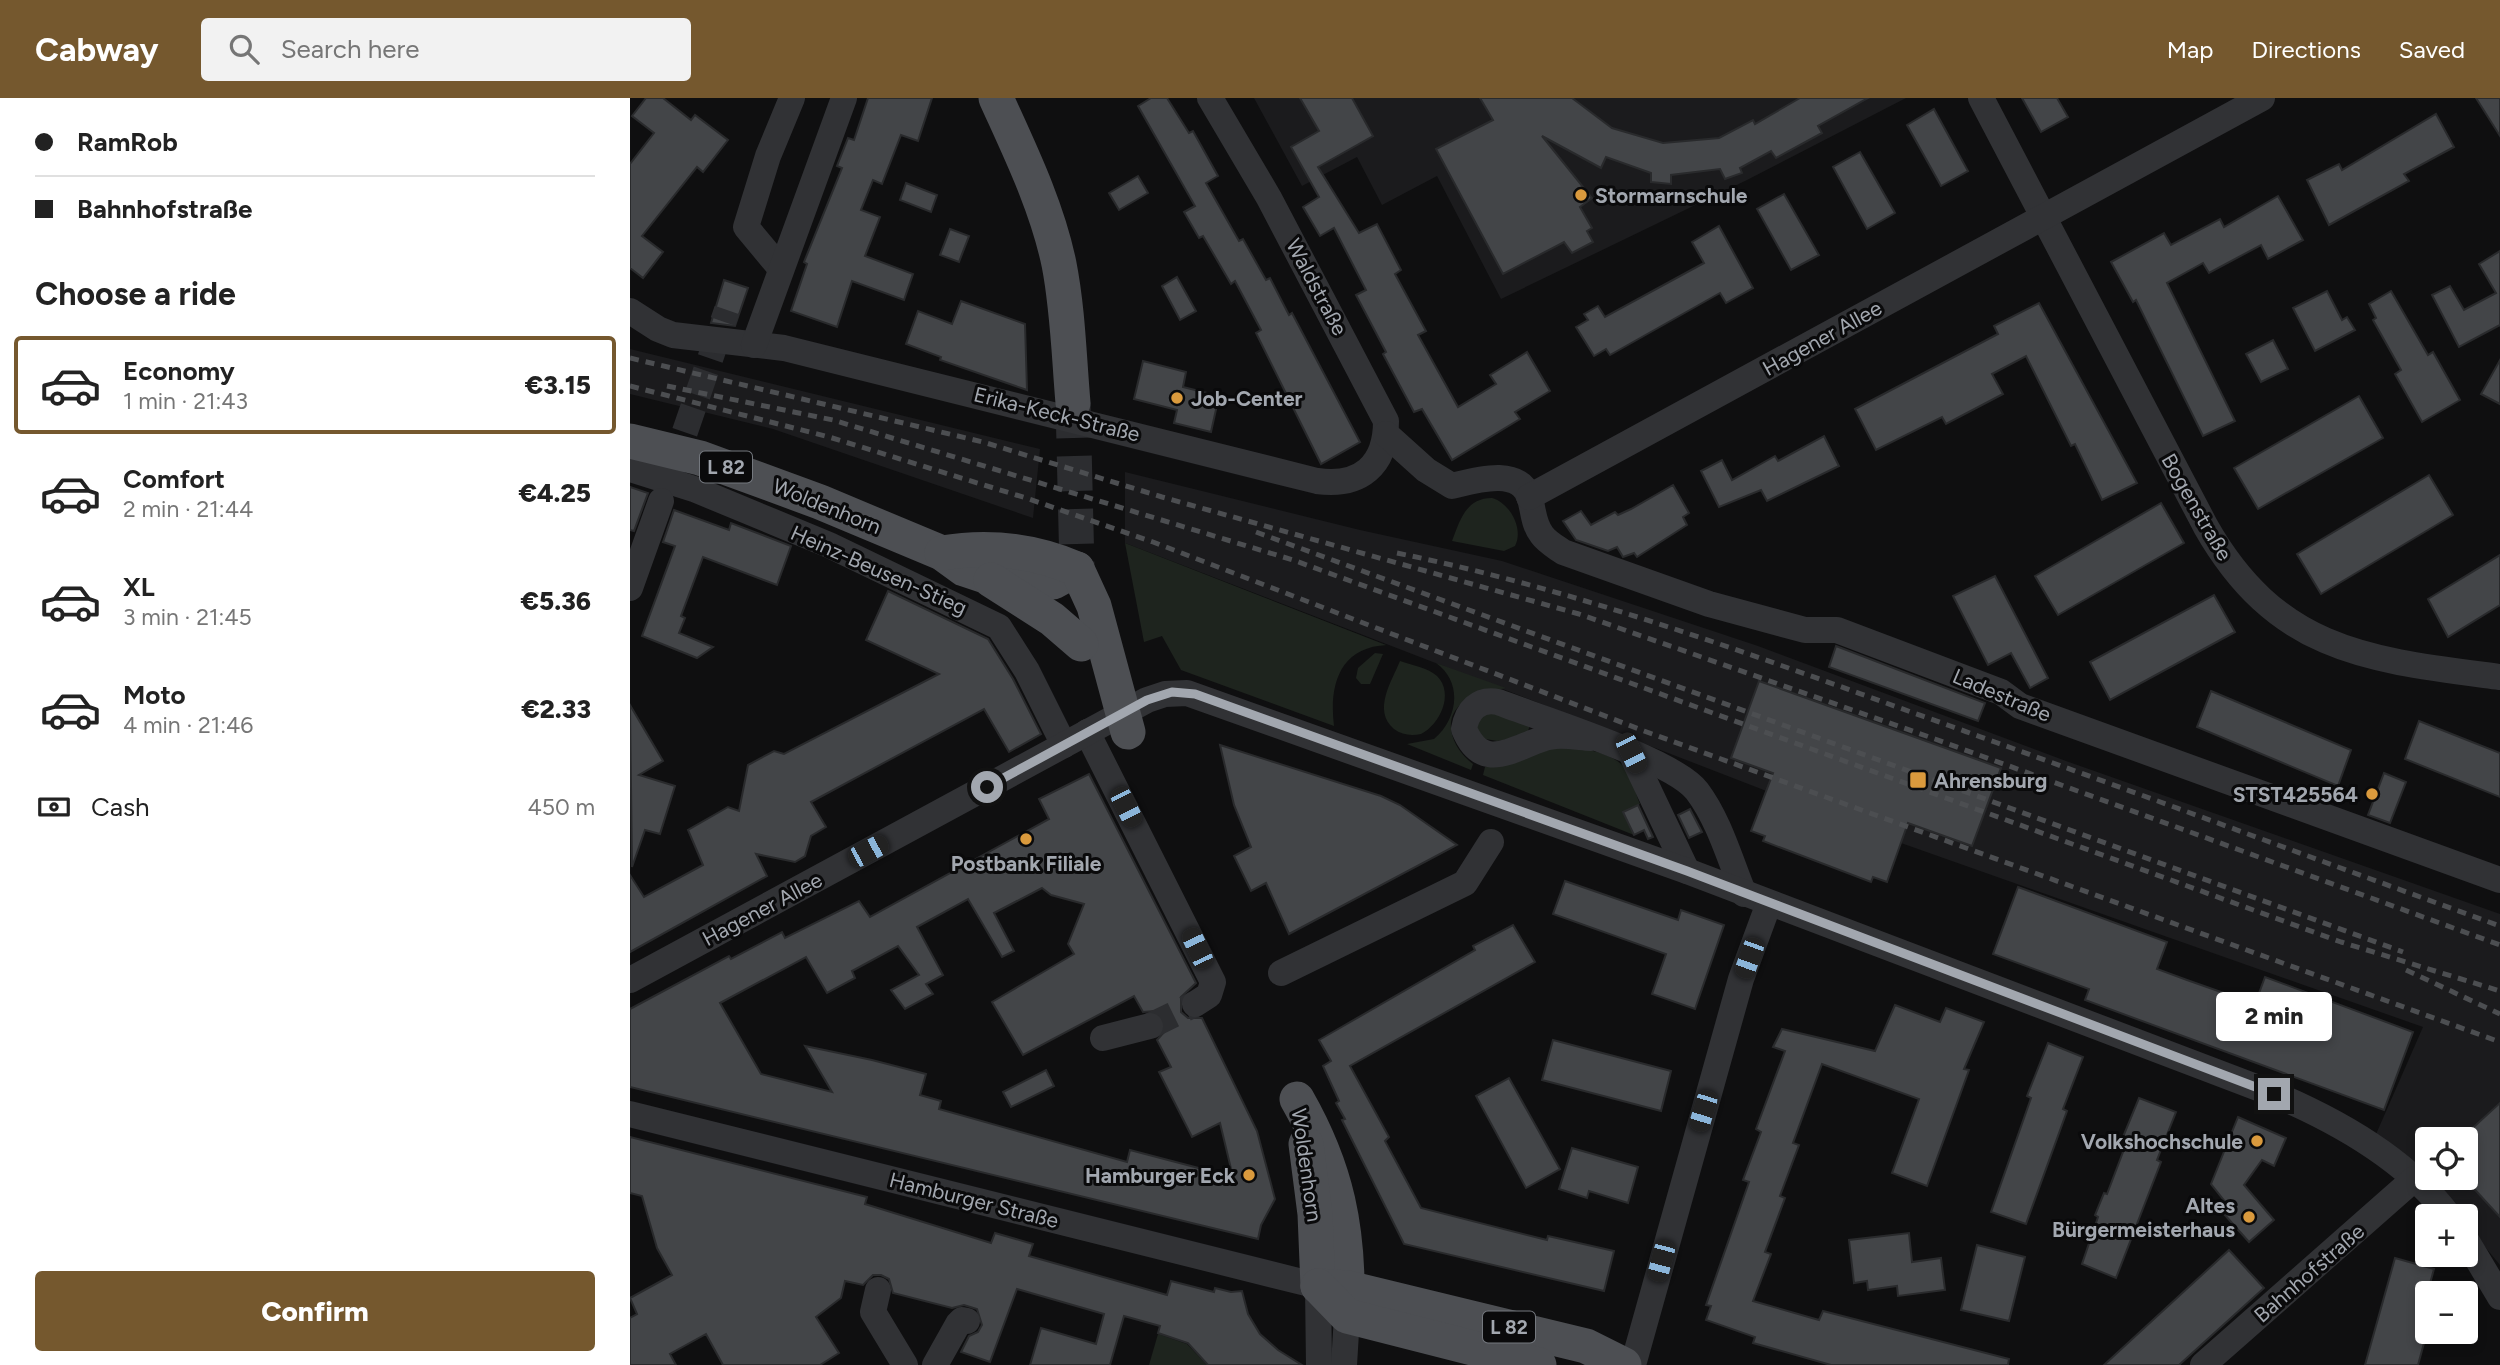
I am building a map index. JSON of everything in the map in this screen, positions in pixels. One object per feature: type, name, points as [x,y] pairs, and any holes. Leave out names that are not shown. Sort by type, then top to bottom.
[{"type":"main road","points":[[996,98],[1031,176],[1053,242],[1063,291],[1058,407]]},
{"type":"main road","name":"Woldenhorn","points":[[630,442],[669,449],[727,467],[942,552],[964,569],[985,576],[1053,582],[1077,569]]},
{"type":"main road","name":"Woldenhorn","points":[[942,552],[971,548],[1013,551],[1042,555],[1077,569],[1094,606],[1128,732],[1102,694],[1081,644],[1070,598],[1077,569]]},
{"type":"main road","name":"Woldenhorn","points":[[985,576],[1052,618],[1081,644]]},
{"type":"main road","name":"Hamburger Straße","points":[[1338,1297],[1539,1365]]},
{"type":"main road","name":"Hamburger Straße","points":[[1338,1297],[1586,1346],[1624,1365]]},
{"type":"street","points":[[781,269],[746,227],[768,156],[792,98]]},
{"type":"street","points":[[754,345],[844,98]]},
{"type":"street","name":"Waldstraße","points":[[1210,98],[1269,198],[1380,405],[1387,421],[1386,435]]},
{"type":"street","name":"Bogenstraße","points":[[1981,98],[2206,527],[2233,569],[2255,593],[2301,628],[2353,653],[2390,662],[2500,677]]},
{"type":"street","name":"Hagener Allee","points":[[1530,496],[2262,98]]},
{"type":"street","name":"Erika-Keck-Straße","points":[[630,311],[673,335],[784,348],[1058,407],[1117,429],[1317,481],[1334,483],[1358,477],[1377,461],[1386,435]]},
{"type":"street","points":[[1386,435],[1426,470],[1452,486],[1483,478],[1503,478],[1520,485],[1530,496]]},
{"type":"street","points":[[630,587],[659,488]]},
{"type":"street","name":"Heinz-Beusen-Stieg","points":[[659,488],[829,545],[999,627],[1027,671],[1084,734],[1213,982],[1209,995],[1195,1003]]},
{"type":"street","name":"Ladestraße","points":[[1530,496],[1534,521],[1544,537],[1563,552],[1709,604],[1805,630],[1837,630],[2001,692],[2020,706],[2500,880]]},
{"type":"street","name":"Hagener Allee","points":[[630,980],[1084,734],[1152,698],[1172,692],[1195,694],[1698,876]]},
{"type":"street","points":[[1591,738],[1684,777],[1707,807],[1744,894]]},
{"type":"street","points":[[1631,753],[1698,876],[2123,1025],[2292,1101],[2366,1141],[2414,1180],[2437,1204]]},
{"type":"street","points":[[1656,763],[1698,876]]},
{"type":"street","points":[[1281,973],[1465,883],[1491,842]]},
{"type":"street","points":[[1633,1365],[1726,1032],[1769,903]]},
{"type":"street","points":[[1103,1038],[1150,1026]]},
{"type":"street","name":"Hamburger Straße","points":[[630,1114],[1338,1297]]},
{"type":"street","name":"Bahnhofstraße","points":[[2203,1365],[2414,1180]]},
{"type":"street","points":[[2478,1260],[2500,1297]]},
{"type":"street","points":[[878,1290],[873,1312],[905,1365]]},
{"type":"street","points":[[1319,1365],[1338,1297]]},
{"type":"street","points":[[1338,1297],[1344,1365]]},
{"type":"street","points":[[935,1365],[958,1324],[962,1320],[967,1321]]},
{"type":"shaded area","name":"Stormarnschule","points":[[1254,98],[1906,98],[1747,180],[1501,299],[1437,176],[1382,205],[1357,157],[1302,186]]},
{"type":"shaded area","points":[[630,349],[1040,449],[1033,518],[773,429],[630,394]]},
{"type":"shaded area","points":[[1125,472],[1360,530],[1502,561],[1758,646],[2066,761],[2500,914],[2500,1265],[2478,1238],[2478,1204],[2440,1204],[2418,1190],[2478,1190],[2478,1127],[2415,1127],[2415,1188],[2366,1157],[2423,1027],[1901,843],[1125,543]]},
{"type":"shaded area","points":[[1492,498],[1504,505],[1514,518],[1518,532],[1515,546],[1504,551],[1452,541],[1461,518],[1470,506],[1483,499]]},
{"type":"shaded area","points":[[1125,543],[1387,645],[1371,647],[1358,653],[1341,671],[1333,697],[1334,726],[1181,670],[1162,636],[1144,642]]},
{"type":"shaded area","points":[[1375,653],[1383,654],[1370,684],[1361,684],[1356,678],[1358,668]]},
{"type":"shaded area","points":[[1400,661],[1433,673],[1445,691],[1445,700],[1439,716],[1428,730],[1421,734],[1397,731],[1385,713],[1386,695]]},
{"type":"shaded area","points":[[1436,663],[1506,688],[1469,699],[1454,713],[1451,721],[1453,737],[1461,752],[1473,764],[1471,770],[1407,744],[1434,739],[1442,731],[1452,711],[1454,690],[1445,671]]},
{"type":"shaded area","points":[[1485,710],[1530,725],[1526,737],[1497,741],[1480,738],[1474,719]]},
{"type":"shaded area","points":[[1540,745],[1573,747],[1597,752],[1618,761],[1628,772],[1640,804],[1623,812],[1634,835],[1483,775],[1485,767],[1502,766]]},
{"type":"shaded area","points":[[1158,1334],[1187,1344],[1207,1365],[1149,1365]]},
{"type":"building","points":[[646,98],[663,98],[691,120],[695,115],[728,140],[703,172],[697,167],[642,236],[663,252],[643,278],[630,268],[630,164],[654,133],[632,116]]},
{"type":"building","points":[[868,98],[932,98],[918,141],[901,135],[882,184],[873,180],[861,210],[880,217],[865,256],[913,274],[904,300],[852,281],[837,327],[791,311],[807,264],[804,262],[842,168],[837,166],[848,138],[854,140]]},
{"type":"building","points":[[1151,98],[1167,98],[1189,133],[1193,131],[1218,176],[1206,183],[1239,241],[1243,239],[1266,280],[1270,278],[1289,315],[1292,313],[1360,442],[1321,464],[1256,333],[1261,330],[1235,281],[1231,284],[1203,236],[1199,238],[1184,212],[1195,206],[1138,106]]},
{"type":"building","points":[[1300,98],[1352,98],[1373,136],[1318,167],[1359,233],[1377,224],[1401,270],[1395,274],[1426,331],[1418,335],[1458,407],[1496,384],[1490,375],[1527,352],[1550,391],[1515,412],[1520,419],[1452,460],[1422,409],[1414,412],[1383,354],[1386,352],[1356,295],[1366,290],[1334,228],[1320,236],[1303,207],[1319,197],[1291,147],[1319,131]]},
{"type":"building","points":[[1480,98],[1572,98],[1612,128],[1663,143],[1719,138],[1753,120],[1755,124],[1800,98],[1868,98],[1818,126],[1822,133],[1776,158],[1771,151],[1740,168],[1742,173],[1725,179],[1720,169],[1671,175],[1671,184],[1651,182],[1651,173],[1606,157],[1601,168],[1542,136],[1592,198],[1580,207],[1592,228],[1587,231],[1593,242],[1572,253],[1564,242],[1503,274],[1436,149],[1493,120]]},
{"type":"building","points":[[2022,98],[2057,98],[2068,117],[2041,132]]},
{"type":"building","points":[[2476,98],[2500,98],[2500,136]]},
{"type":"building","points":[[1934,109],[1968,171],[1941,186],[1907,125]]},
{"type":"building","points":[[2436,114],[2454,147],[2404,174],[2409,181],[2329,225],[2307,180],[2339,164],[2342,170]]},
{"type":"building","points":[[1860,152],[1895,213],[1867,229],[1833,167]]},
{"type":"building","points":[[1138,176],[1148,193],[1119,210],[1109,193]]},
{"type":"building","points":[[906,183],[937,195],[931,212],[900,200]]},
{"type":"building","points":[[1784,194],[1819,255],[1791,270],[1757,209]]},
{"type":"building","points":[[2278,196],[2303,240],[2268,259],[2261,245],[2209,273],[2203,263],[2167,283],[2235,421],[2203,436],[2136,300],[2133,302],[2111,262],[2164,233],[2171,245],[2220,219],[2224,227]]},
{"type":"building","points":[[1719,226],[1753,288],[1726,303],[1720,293],[1610,355],[1606,349],[1594,356],[1576,327],[1588,320],[1584,314],[1598,306],[1605,317],[1704,263],[1692,242]]},
{"type":"building","points":[[950,229],[969,236],[959,262],[940,255]]},
{"type":"building","points":[[2500,251],[2500,325],[2459,347],[2432,295],[2450,286],[2464,310],[2496,293],[2479,264]]},
{"type":"building","points":[[1177,277],[1196,311],[1180,320],[1162,286]]},
{"type":"building","points":[[724,280],[748,288],[735,326],[711,323]]},
{"type":"building","points":[[2327,291],[2342,320],[2347,317],[2355,330],[2315,351],[2293,308]]},
{"type":"building","points":[[2391,291],[2428,355],[2433,352],[2460,400],[2422,422],[2395,374],[2401,370],[2373,320],[2376,318],[2369,304]]},
{"type":"building","points":[[961,301],[1025,324],[1027,390],[940,360],[941,357],[906,344],[918,311],[952,324]]},
{"type":"building","points":[[2039,303],[2137,483],[2102,500],[2075,444],[2071,446],[2026,356],[1992,374],[2003,394],[1946,424],[1942,417],[1876,450],[1855,409],[1998,334],[1994,326]]},
{"type":"building","points":[[2273,340],[2288,369],[2261,382],[2246,354]]},
{"type":"building","points":[[2500,360],[2500,404],[2481,394]]},
{"type":"building","name":"Job-Center","points":[[1143,361],[1186,372],[1183,387],[1219,396],[1211,432],[1174,423],[1177,410],[1134,399]]},
{"type":"building","points":[[2359,396],[2383,438],[2258,509],[2234,468]]},
{"type":"building","points":[[1824,436],[1839,466],[1767,501],[1761,490],[1719,507],[1701,471],[1722,460],[1732,480],[1775,456],[1778,461]]},
{"type":"building","points":[[2429,475],[2453,515],[2321,594],[2297,554]]},
{"type":"building","points":[[1673,485],[1689,513],[1683,517],[1687,525],[1637,557],[1634,553],[1623,557],[1617,547],[1608,551],[1576,540],[1563,521],[1581,511],[1591,525],[1615,512],[1618,515],[1631,509]]},
{"type":"building","points":[[630,487],[648,493],[634,531],[630,530]]},
{"type":"building","points":[[2161,503],[2184,543],[2058,615],[2035,576]]},
{"type":"building","points":[[674,510],[729,530],[731,523],[791,546],[777,585],[703,557],[681,616],[685,618],[679,633],[713,647],[697,658],[642,636],[675,546],[663,542]]},
{"type":"building","points":[[2500,555],[2500,605],[2448,637],[2428,599]]},
{"type":"building","points":[[1995,576],[2048,678],[2030,688],[2011,653],[1988,665],[1953,596]]},
{"type":"building","points":[[888,591],[988,639],[1013,679],[1041,734],[1009,752],[984,709],[811,802],[826,827],[811,836],[805,856],[795,862],[756,854],[767,876],[630,952],[630,875],[644,897],[703,865],[688,830],[728,807],[739,811],[748,765],[774,751],[784,754],[939,674],[866,640]]},
{"type":"building","points":[[2214,595],[2235,632],[2110,700],[2090,662]]},
{"type":"building","points":[[1836,646],[1985,703],[1978,721],[1829,667]]},
{"type":"building","points":[[1759,681],[2001,768],[1972,846],[1908,823],[1887,882],[1873,877],[1871,882],[1763,841],[1765,836],[1751,831],[1773,773],[1731,758]]},
{"type":"building","points":[[2211,691],[2351,750],[2338,786],[2197,727]]},
{"type":"building","points":[[630,705],[663,761],[639,775],[675,786],[660,834],[645,830],[632,867]]},
{"type":"building","points":[[2419,721],[2500,753],[2500,797],[2405,759]]},
{"type":"building","points":[[1220,745],[1381,796],[1400,805],[1457,845],[1289,934],[1266,883],[1251,891],[1234,856],[1251,847],[1234,805]]},
{"type":"building","points":[[2384,773],[2406,782],[2390,823],[2368,815]]},
{"type":"building","points":[[1089,774],[1196,983],[1181,997],[1181,1012],[1188,1018],[1202,1018],[1257,1131],[1275,1199],[1261,1225],[1258,1239],[630,1087],[630,1009],[729,956],[731,959],[782,932],[785,938],[859,901],[870,917],[1049,819],[1039,799]],"holes":[[[1042,888],[1051,895],[1084,904],[1068,944],[1074,954],[992,1002],[1023,1055],[1134,996],[1143,1012],[1155,1011],[1165,1021],[1165,1031],[1157,1040],[1171,1067],[1159,1072],[1192,1137],[1220,1123],[1233,1177],[1130,1150],[1127,1162],[939,1109],[941,1101],[920,1095],[926,1074],[872,1060],[805,1046],[832,1092],[761,1074],[720,1003],[806,957],[827,993],[855,978],[852,971],[898,946],[919,975],[891,990],[905,1009],[933,994],[926,984],[943,975],[917,927],[968,899],[1002,957],[1014,951],[994,913]]]},
{"type":"building","points":[[1638,805],[1653,837],[1648,839],[1644,830],[1634,835],[1623,812]]},
{"type":"building","points":[[1690,809],[1702,832],[1689,838],[1678,815]]},
{"type":"building","points":[[1565,881],[1678,920],[1681,910],[1724,925],[1695,1009],[1652,994],[1666,954],[1553,914]]},
{"type":"building","points":[[2018,887],[2167,942],[2157,969],[2255,1004],[2265,977],[2413,1032],[2384,1110],[2085,1000],[2089,989],[1993,954]]},
{"type":"building","points":[[1513,925],[1535,962],[1350,1066],[1389,1137],[1385,1141],[1421,1208],[1547,1240],[1548,1236],[1614,1251],[1604,1291],[1404,1244],[1342,1120],[1345,1119],[1336,1103],[1339,1101],[1323,1066],[1331,1061],[1319,1040],[1475,950],[1473,946]]},
{"type":"building","points":[[1895,1005],[1940,1022],[1946,1008],[1984,1022],[1964,1069],[1969,1070],[1927,1186],[1892,1173],[1919,1099],[1822,1064],[1793,1143],[1799,1145],[1780,1196],[1785,1198],[1765,1252],[1771,1254],[1753,1301],[1819,1320],[1823,1311],[2009,1359],[2008,1365],[1831,1365],[1753,1343],[1755,1337],[1706,1320],[1711,1306],[1706,1305],[1749,1182],[1743,1180],[1761,1132],[1756,1129],[1785,1051],[1773,1047],[1782,1029],[1875,1051]]},
{"type":"building","points":[[1553,1040],[1671,1071],[1661,1111],[1542,1080]]},
{"type":"building","points":[[2048,1043],[2083,1057],[2063,1109],[2067,1111],[2026,1224],[1991,1212],[2031,1098],[2027,1096]]},
{"type":"building","points":[[1046,1070],[1054,1086],[1011,1107],[1003,1092]]},
{"type":"building","points":[[1509,1078],[1560,1169],[1526,1188],[1476,1096]]},
{"type":"building","points":[[2139,1098],[2176,1112],[2157,1160],[2161,1162],[2116,1278],[2082,1264],[2098,1217],[2095,1215],[2104,1193],[2107,1194],[2123,1152],[2118,1149]]},
{"type":"building","points":[[2500,1103],[2500,1217],[2475,1190],[2478,1190],[2478,1127],[2474,1127]]},
{"type":"building","points":[[2238,1117],[2286,1138],[2274,1166],[2262,1160],[2244,1185],[2274,1220],[2249,1242],[2224,1214],[2230,1208],[2211,1184]]},
{"type":"building","points":[[630,1137],[867,1197],[865,1204],[991,1243],[995,1233],[1033,1244],[1029,1256],[1167,1295],[1171,1281],[1214,1292],[1215,1288],[1231,1292],[1242,1291],[1248,1314],[1260,1334],[1278,1350],[1302,1365],[1208,1365],[1188,1343],[1158,1333],[1160,1326],[1124,1316],[1110,1365],[1030,1365],[1041,1328],[1096,1344],[1104,1314],[1017,1289],[990,1362],[961,1352],[969,1336],[978,1332],[982,1325],[977,1309],[964,1305],[952,1308],[893,1293],[889,1279],[873,1275],[863,1285],[845,1281],[841,1298],[816,1317],[839,1353],[820,1365],[723,1365],[706,1334],[670,1354],[676,1365],[630,1365],[630,1318],[637,1314],[630,1298],[672,1275],[657,1248],[642,1196],[630,1193]]},
{"type":"building","points":[[1572,1148],[1638,1167],[1628,1203],[1589,1191],[1587,1198],[1559,1189]]},
{"type":"building","points":[[1909,1233],[1912,1262],[1941,1258],[1945,1290],[1898,1296],[1897,1286],[1868,1290],[1867,1281],[1854,1283],[1849,1240]]},
{"type":"building","points":[[1977,1245],[2025,1257],[2009,1321],[1961,1310]]},
{"type":"building","points":[[2229,1250],[2264,1288],[2179,1365],[2104,1365]]},
{"type":"building","points":[[2395,1258],[2415,1264],[2415,1267],[2434,1269],[2431,1281],[2415,1281],[2415,1344],[2424,1344],[2418,1365],[2365,1365]]},
{"type":"tunnel","points":[[672,469],[727,310]]},
{"type":"tunnel","points":[[1073,403],[1077,569]]},
{"type":"tunnel","points":[[1150,1026],[1195,1004]]},
{"type":"railway","points":[[630,358],[983,442],[1162,497],[1579,614],[1935,739],[2500,945]]},
{"type":"railway","points":[[630,386],[829,437],[1026,498],[1153,542],[1644,731],[2500,1042]]},
{"type":"railway","points":[[667,386],[833,420],[1293,560],[2341,942],[2500,991]]},
{"type":"railway","points":[[1256,532],[2403,952]]},
{"type":"railway","points":[[1397,553],[1528,584],[1721,644],[2500,926]]},
{"type":"railway","points":[[2406,970],[2500,1014]]},
{"type":"place","name":"Stormarnschule","points":[[1581,195]]},
{"type":"place","name":"Job-Center","points":[[1177,398]]},
{"type":"place","name":"Ahrensburg","points":[[1918,780]]},
{"type":"place","name":"STST425564","points":[[2372,794]]},
{"type":"place","name":"Postbank Filiale","points":[[1026,839]]},
{"type":"place","name":"Volkshochschule","points":[[2257,1141]]},
{"type":"place","name":"Hamburger Eck","points":[[1249,1175]]},
{"type":"place","name":"Altes Bürgermeisterhaus","points":[[2249,1217]]},
{"type":"route","points":[[987,787],[1147,700],[1172,692],[1187,692],[1687,871],[2274,1094]]}]
